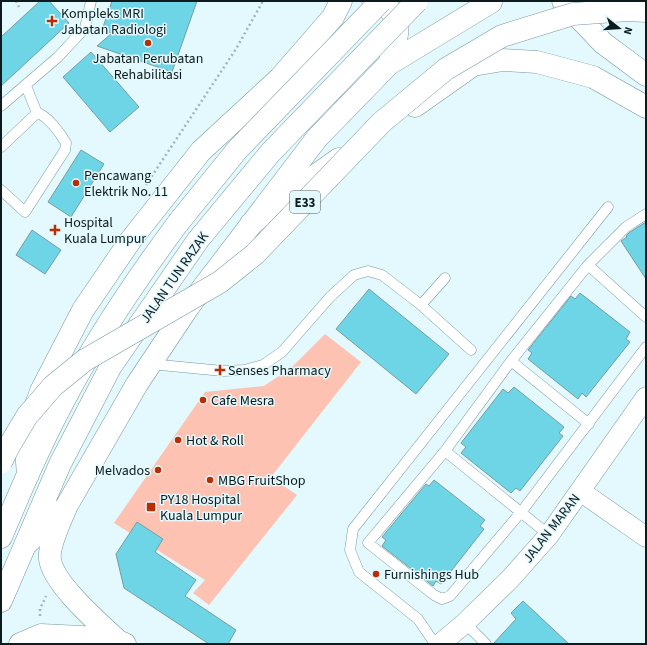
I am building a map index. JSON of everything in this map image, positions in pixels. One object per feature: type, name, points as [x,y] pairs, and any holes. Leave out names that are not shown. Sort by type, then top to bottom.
[{"type":"main road","name":"JALAN TUN RAZAK","points":[[28,475],[25,436],[41,391],[83,310],[130,241],[201,151],[280,78],[337,9],[352,1]]},
{"type":"main road","points":[[373,1],[390,9],[396,20],[398,29],[389,64]]},
{"type":"main road","name":"JALAN TUN RAZAK","points":[[1,537],[28,475],[62,404],[111,318],[140,274],[178,223],[237,150],[381,1]]},
{"type":"main road","name":"JALAN TUN RAZAK","points":[[1,601],[60,464],[111,366],[198,240],[271,152],[417,1]]},
{"type":"main road","points":[[122,642],[83,608],[56,576],[50,559],[52,544],[66,507],[137,384],[189,306],[317,138],[389,64],[494,1]]},
{"type":"main road","points":[[563,1],[603,43],[646,75]]},
{"type":"main road","name":"E33","points":[[1,462],[27,416],[53,386],[85,360],[220,282],[255,254],[382,122],[446,69],[502,36],[573,14],[628,10],[646,11]]},
{"type":"main road","points":[[251,224],[295,190],[473,65],[503,60],[537,62],[563,68],[592,77],[646,107]]},
{"type":"main road","points":[[25,544],[49,524],[66,507]]},
{"type":"main road","points":[[20,644],[41,635],[101,638],[122,642]]},
{"type":"street","name":"JALAN MARAN","points":[[440,644],[465,623],[510,579],[549,535],[646,397]]},
{"type":"street","points":[[580,491],[646,537]]},
{"type":"lane","points":[[1,106],[58,57],[85,28],[91,1]]},
{"type":"lane","points":[[26,86],[37,113]]},
{"type":"lane","points":[[1,147],[37,113]]},
{"type":"lane","points":[[1,190],[25,212],[64,150],[66,143],[63,137],[42,114],[37,113]]},
{"type":"lane","points":[[435,644],[418,618],[359,572],[350,550],[353,529],[608,207]]},
{"type":"lane","points":[[646,214],[626,227],[588,265],[511,361],[445,451],[368,543],[434,595],[442,599],[450,596],[522,512],[646,347]]},
{"type":"lane","points":[[588,265],[646,317]]},
{"type":"lane","points":[[150,364],[223,371],[244,370],[263,365],[282,352],[330,297],[354,275],[368,271],[382,275],[421,305],[471,350]]},
{"type":"lane","points":[[421,305],[445,278]]},
{"type":"lane","points":[[511,361],[589,424]]},
{"type":"lane","points":[[445,451],[549,535]]},
{"type":"lane","points":[[465,623],[486,644]]},
{"type":"path","points":[[16,1],[19,7]]},
{"type":"path","points":[[41,635],[40,609],[56,576]]},
{"type":"shaded area","points":[[325,334],[361,362],[271,477],[297,495],[209,605],[193,593],[205,580],[114,523],[205,392],[264,386],[292,367]]},
{"type":"building","points":[[40,1],[49,1],[69,23],[1,86],[1,37]]},
{"type":"building","name":"Jabatan Perubatan Rehabilitasi","points":[[112,1],[197,1],[172,72],[97,46],[112,33],[102,30]]},
{"type":"building","points":[[91,52],[139,107],[110,132],[63,77]]},
{"type":"building","name":"Pencawang Elektrik No. 11","points":[[81,150],[104,164],[71,217],[48,202]]},
{"type":"building","points":[[646,222],[646,279],[621,241],[627,237],[626,236],[630,232]]},
{"type":"building","points":[[32,230],[61,250],[45,274],[16,255]]},
{"type":"building","points":[[369,289],[449,354],[416,394],[336,329]]},
{"type":"building","points":[[580,293],[630,332],[626,339],[630,342],[586,397],[582,393],[578,399],[528,359],[532,353],[528,350],[571,296],[575,299]]},
{"type":"building","points":[[514,387],[564,427],[559,433],[563,436],[520,491],[516,488],[511,493],[461,453],[466,447],[461,443],[503,389],[508,393]]},
{"type":"building","points":[[434,480],[485,520],[480,526],[484,529],[441,584],[436,581],[433,586],[382,546],[386,540],[382,537],[426,484],[429,486]]},
{"type":"building","points":[[137,522],[163,539],[155,552],[196,580],[185,596],[236,630],[228,644],[209,644],[124,588],[116,554]]},
{"type":"building","points":[[523,601],[569,644],[493,644],[516,619],[511,613]]},
{"type":"place","name":"Kompleks MRI Jabatan Radiologi","points":[[52,21]]},
{"type":"place","name":"Jabatan Perubatan Rehabilitasi","points":[[148,43]]},
{"type":"place","name":"Pencawang Elektrik No. 11","points":[[76,183]]},
{"type":"place","name":"Hospital Kuala Lumpur","points":[[55,230]]},
{"type":"place","name":"Senses Pharmacy","points":[[220,370]]},
{"type":"place","name":"Cafe Mesra","points":[[203,400]]},
{"type":"place","name":"Hot & Roll","points":[[178,440]]},
{"type":"place","name":"Melvados","points":[[158,470]]},
{"type":"place","name":"MBG FruitShop","points":[[210,480]]},
{"type":"place","name":"PY18 Hospital Kuala Lumpur","points":[[151,507]]},
{"type":"place","name":"Furnishings Hub","points":[[376,574]]}]
